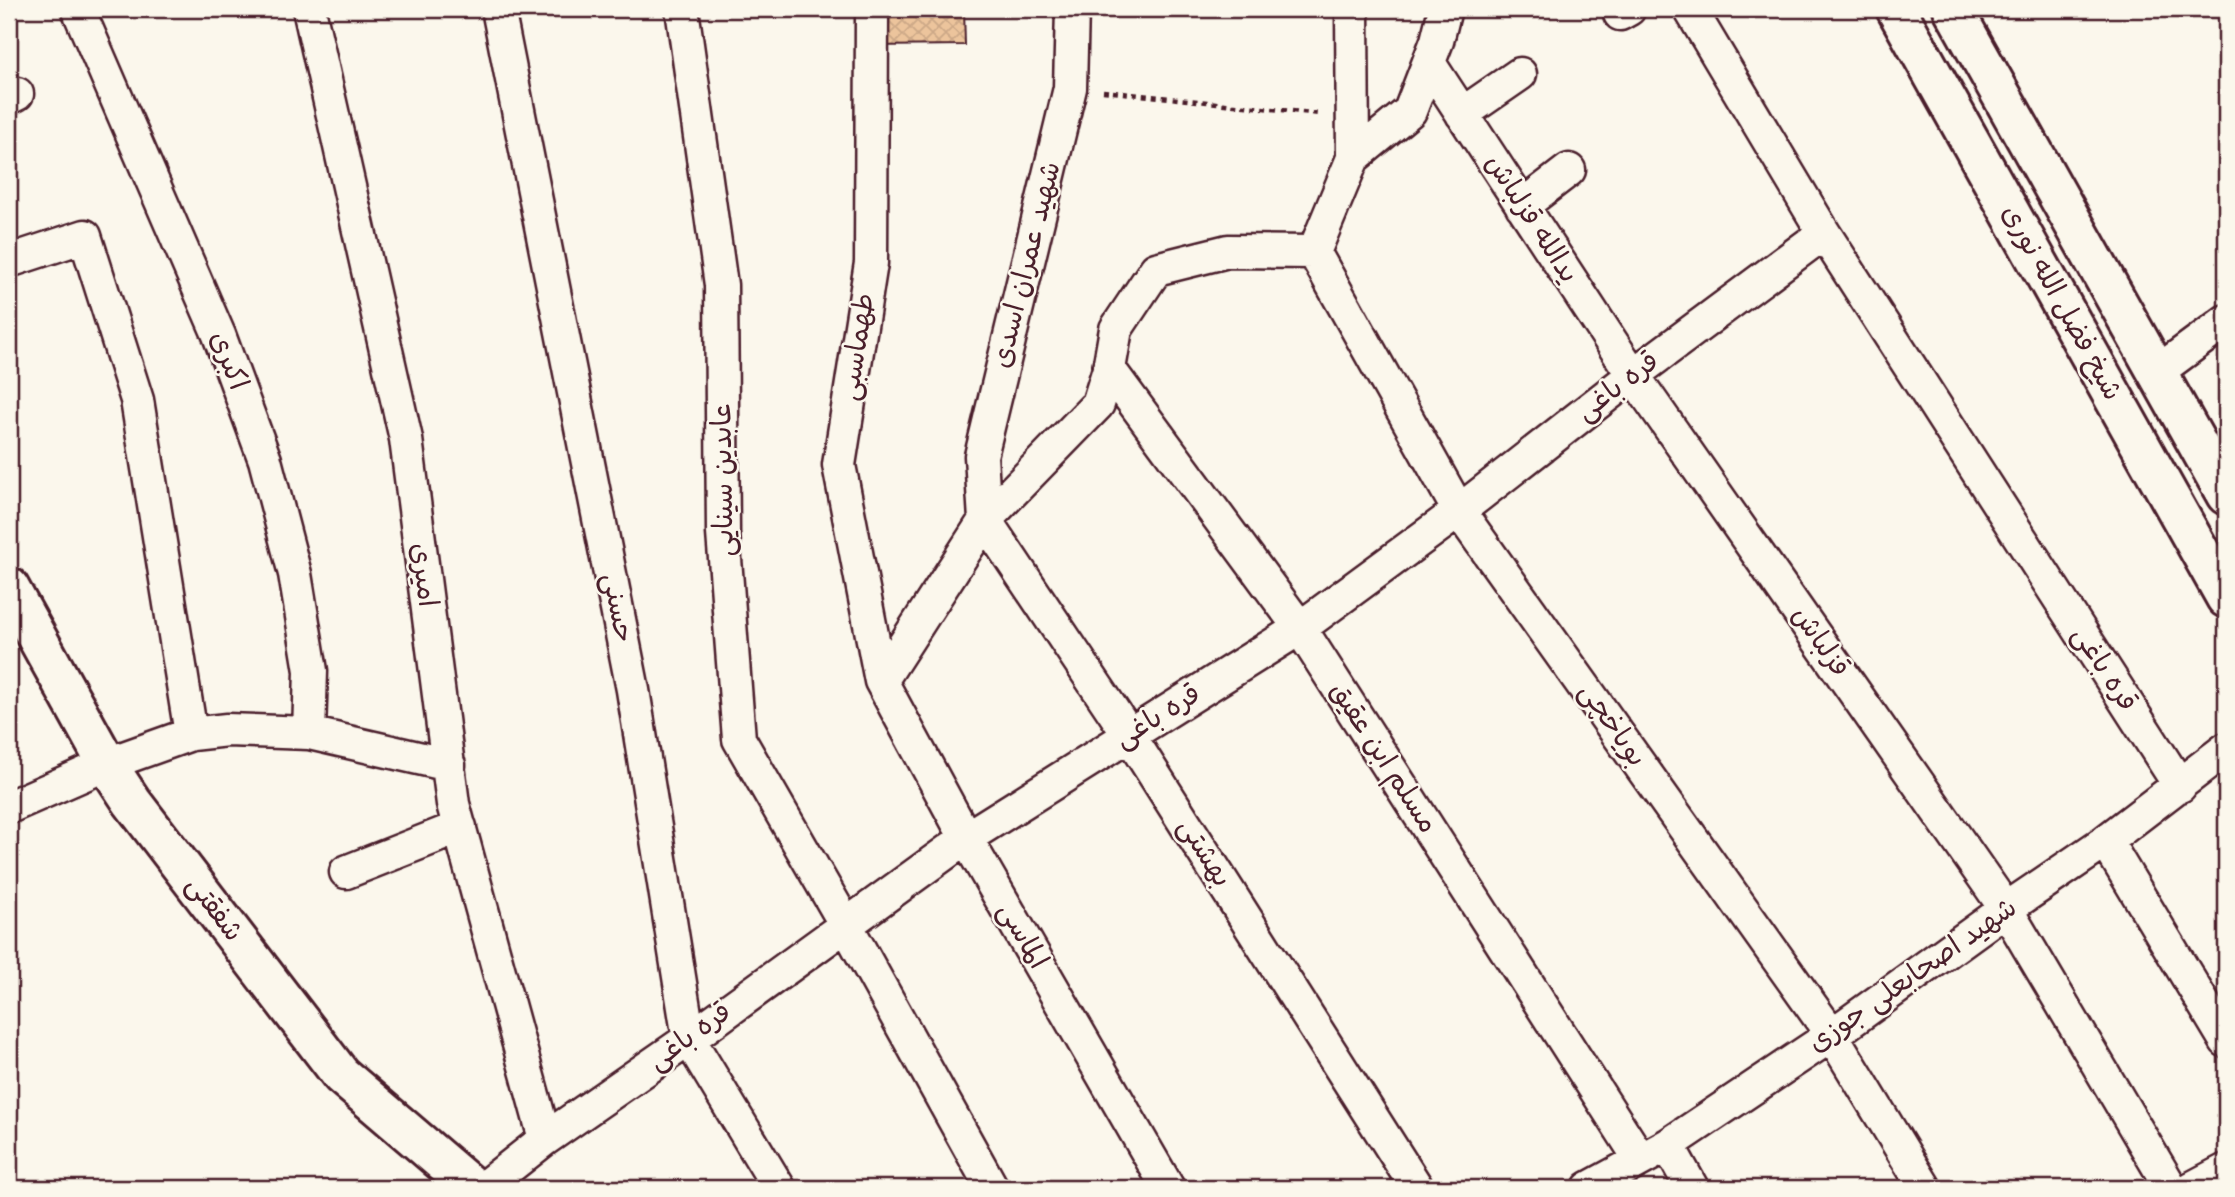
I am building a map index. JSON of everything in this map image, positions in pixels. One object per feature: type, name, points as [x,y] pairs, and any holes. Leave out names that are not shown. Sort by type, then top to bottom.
[{"type":"main road","name":"شیخ فضل الله نوری","points":[[1896,9],[2226,598]]},
{"type":"main road","name":"شیخ فضل الله نوری","points":[[1953,9],[2226,495]]},
{"type":"main road","name":"شفقتی","points":[[9,587],[107,764],[132,802],[341,1075],[473,1188]]},
{"type":"street","name":"اکبری","points":[[78,9],[219,335],[265,460],[295,574],[311,671],[309,733]]},
{"type":"street","name":"امیری","points":[[309,9],[405,439],[453,804],[545,1139]]},
{"type":"street","name":"حسنی","points":[[498,9],[633,690],[689,1039],[779,1188]]},
{"type":"street","name":"عابدین سینایی","points":[[682,9],[721,285],[723,533],[739,739],[992,1188]]},
{"type":"street","name":"طهماسبی","points":[[872,9],[871,263],[839,465],[881,681]]},
{"type":"street","name":"شهید عمران اسدی","points":[[985,520],[981,456],[1070,88],[1072,9]]},
{"type":"street","points":[[881,681],[985,520],[1098,404],[1109,369],[1116,330],[1156,269],[1228,251],[1314,252],[1353,158],[1352,9]]},
{"type":"street","points":[[1353,158],[1410,111],[1429,63],[1445,9]]},
{"type":"street","name":"قره باغی","points":[[1690,9],[1824,233],[2180,786]]},
{"type":"street","name":"یدالله قزلباش","points":[[1429,63],[1633,375]]},
{"type":"street","points":[[1462,114],[1520,74]]},
{"type":"street","points":[[1522,206],[1569,170]]},
{"type":"street","name":"قره باغی","points":[[483,1188],[545,1139],[689,1039],[966,838],[1300,628],[1459,511],[1633,375],[1824,233]]},
{"type":"street","points":[[9,261],[85,236],[137,400],[191,734]]},
{"type":"street","name":"بویاخچی","points":[[1314,252],[1459,511],[1832,1035],[1925,1188]]},
{"type":"street","points":[[2157,372],[2226,321]]},
{"type":"street","name":"مسلم ابن عقیق","points":[[1109,369],[1300,628],[1640,1160]]},
{"type":"street","name":"قزلباش","points":[[1633,375],[2006,909],[2171,1188]]},
{"type":"street","name":"بهشتی","points":[[985,520],[1129,735],[1417,1188]]},
{"type":"street","name":"الماسی","points":[[881,681],[966,838],[1168,1188]]},
{"type":"street","points":[[9,807],[107,764],[191,734],[228,730],[309,733],[449,765]]},
{"type":"street","name":"شهید اصحابعلی جوزی","points":[[1588,1188],[1668,1145],[1832,1035],[2006,909],[2106,841],[2226,749]]},
{"type":"street","points":[[346,873],[460,827]]},
{"type":"street","points":[[2106,841],[2226,1041]]},
{"type":"street","points":[[1668,1145],[1692,1188]]},
{"type":"street","points":[[2192,1188],[2226,1170]]},
{"type":"path","points":[[1070,88],[1353,118]]},
{"type":"building","points":[[872,9],[964,9],[965,45],[871,46]]}]
